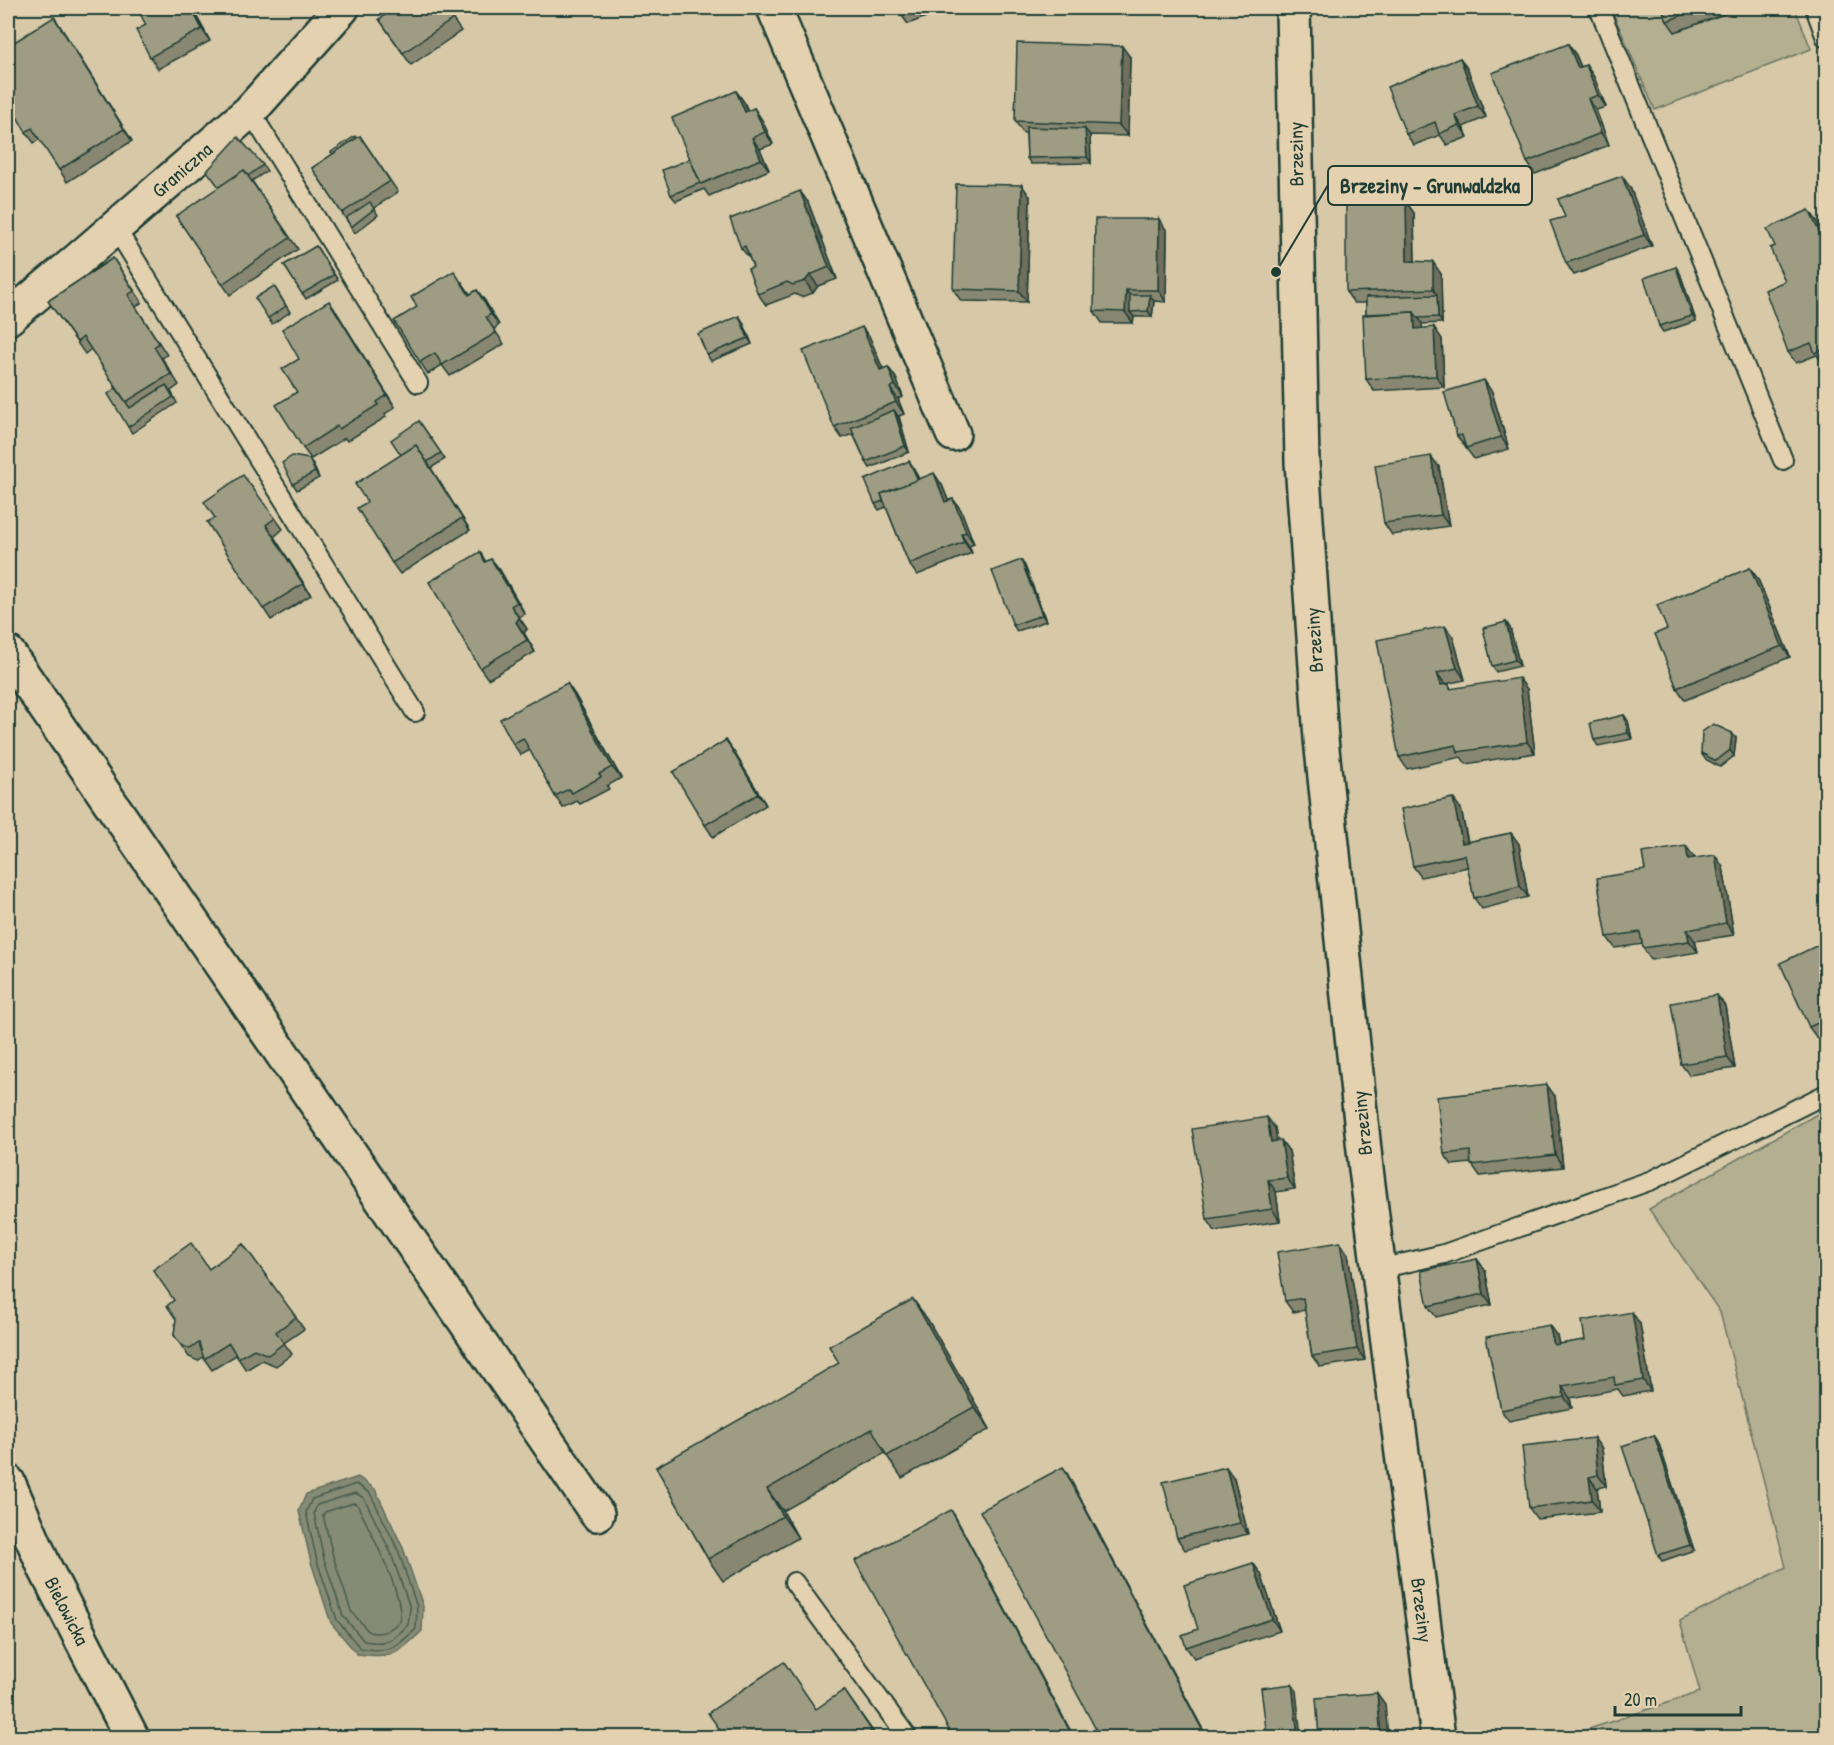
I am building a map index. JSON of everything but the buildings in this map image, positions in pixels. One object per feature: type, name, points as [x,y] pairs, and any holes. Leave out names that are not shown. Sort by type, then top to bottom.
[{"type":"street","name":"Graniczna","points":[[8,318],[250,111],[342,8]]},
{"type":"street","points":[[774,8],[953,434]]},
{"type":"street","name":"Brzeziny","points":[[1293,8],[1303,473],[1321,739],[1366,1169],[1438,1737]]},
{"type":"street","points":[[8,653],[597,1514]]},
{"type":"street","name":"Bielowicka","points":[[8,1482],[45,1568],[132,1737]]},
{"type":"lane","points":[[1599,8],[1783,460]]},
{"type":"lane","points":[[1815,8],[1827,38]]},
{"type":"lane","points":[[250,111],[418,383]]},
{"type":"lane","points":[[115,227],[415,712]]},
{"type":"lane","points":[[1379,1269],[1444,1254],[1652,1180],[1827,1094]]},
{"type":"lane","points":[[794,1582],[908,1737]]},
{"type":"shaded area","points":[[1611,8],[1795,8],[1811,49],[1655,110]]},
{"type":"shaded area","points":[[1826,1109],[1826,1737],[1565,1737],[1700,1692],[1680,1621],[1786,1567],[1720,1312],[1649,1209]]},
{"type":"water","points":[[358,1477],[375,1489],[403,1548],[423,1606],[422,1631],[406,1646],[387,1655],[357,1654],[331,1623],[311,1562],[299,1511],[306,1494]]},
{"type":"place","name":"Brzeziny - Grunwaldzka","points":[[1276,272]]}]
